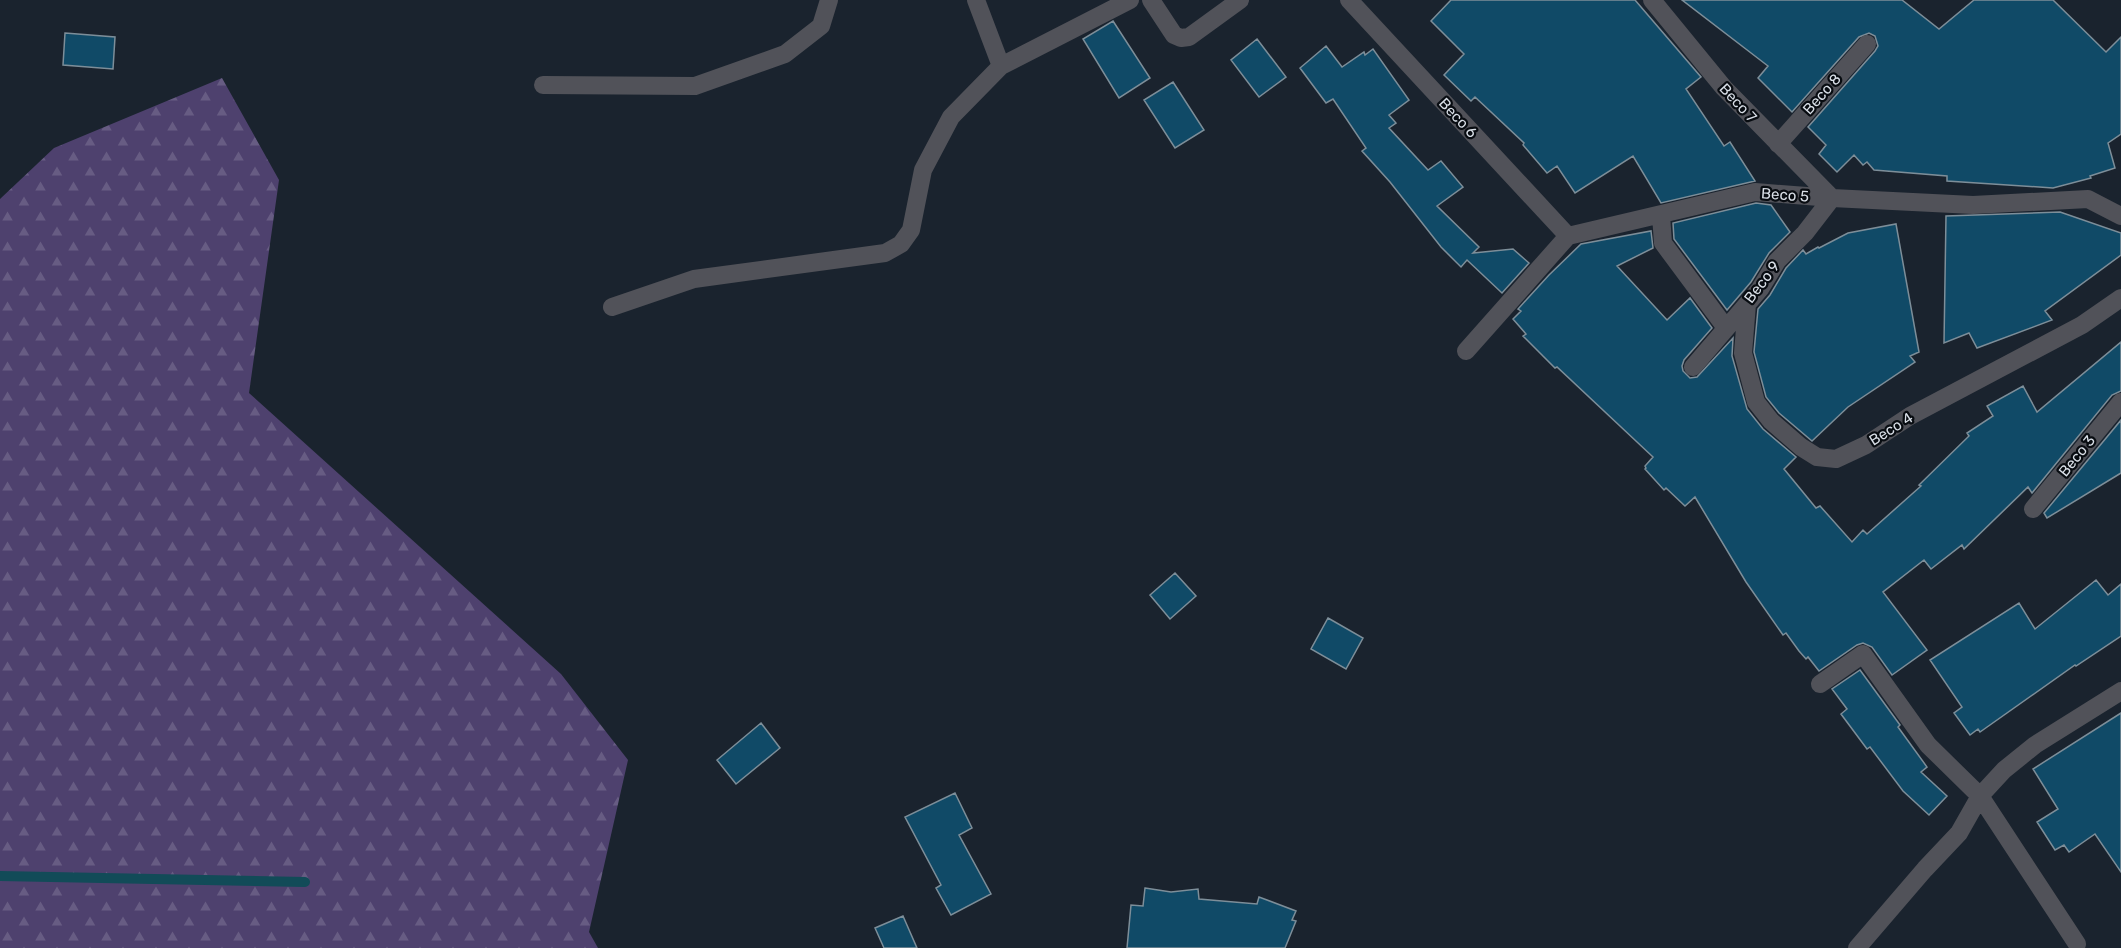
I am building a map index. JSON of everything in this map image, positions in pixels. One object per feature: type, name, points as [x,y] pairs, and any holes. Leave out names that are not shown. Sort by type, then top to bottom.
[{"type":"street","points":[[543,85],[695,86],[785,54],[821,26],[829,0]]},
{"type":"street","points":[[976,0],[1001,66]]},
{"type":"street","points":[[612,307],[694,279],[885,253],[901,244],[911,230],[923,170],[951,117],[1001,66],[1130,0]]},
{"type":"street","points":[[1151,0],[1174,35],[1181,38],[1189,37],[1240,0]]},
{"type":"street","name":"Beco 6","points":[[1349,0],[1568,236]]},
{"type":"street","name":"Beco 7","points":[[1652,0],[1724,88],[1832,198]]},
{"type":"street","name":"Beco 8","points":[[1778,144],[1867,44]]},
{"type":"street","name":"Beco 5","points":[[1568,236],[1755,192],[1973,205],[2088,199],[2121,216]]},
{"type":"street","name":"Beco 9","points":[[1694,367],[1760,289],[1777,261],[1805,233],[1832,198]]},
{"type":"street","points":[[1661,215],[1663,243],[1726,328]]},
{"type":"street","points":[[1466,351],[1568,236]]},
{"type":"street","name":"Beco 4","points":[[1747,304],[1743,353],[1756,402],[1771,421],[1801,447],[1817,457],[1836,459],[1866,446],[1910,416],[2082,325],[2121,298]]},
{"type":"street","name":"Beco 3","points":[[2033,509],[2121,402]]},
{"type":"street","points":[[1820,684],[1863,654],[1928,745],[1980,796],[2077,944]]},
{"type":"street","points":[[1857,948],[1925,869],[1959,834],[1980,796],[2004,770],[2035,745],[2121,691]]},
{"type":"green space","points":[[222,78],[279,180],[249,393],[561,674],[628,760],[589,932],[598,948],[0,948],[0,199],[54,148]]},
{"type":"building","points":[[1451,0],[1635,0],[1701,77],[1686,89],[1724,146],[1730,142],[1755,181],[1661,203],[1633,156],[1575,193],[1557,166],[1547,173],[1523,145],[1524,143],[1475,97],[1471,101],[1444,75],[1464,54],[1431,21]]},
{"type":"building","points":[[1682,0],[1902,0],[1939,29],[1974,0],[2053,0],[2106,52],[2121,37],[2121,134],[2108,143],[2115,168],[2090,176],[2091,178],[2053,188],[1947,181],[1947,176],[1874,170],[1867,162],[1863,165],[1854,155],[1837,172],[1819,154],[1826,145],[1808,127],[1875,51],[1878,46],[1875,36],[1869,33],[1859,37],[1792,112],[1758,78],[1768,66]]},
{"type":"building","points":[[1113,21],[1150,78],[1119,98],[1083,39]]},
{"type":"building","points":[[65,33],[115,37],[113,69],[63,65]]},
{"type":"building","points":[[1257,39],[1286,77],[1259,97],[1231,60]]},
{"type":"building","points":[[1326,46],[1342,67],[1364,52],[1365,55],[1373,49],[1409,100],[1389,115],[1396,123],[1389,128],[1428,170],[1441,161],[1463,187],[1437,206],[1479,247],[1473,253],[1513,249],[1529,263],[1502,293],[1467,260],[1461,267],[1441,247],[1390,182],[1362,151],[1366,148],[1333,99],[1326,103],[1300,68]]},
{"type":"building","points":[[1173,82],[1204,130],[1175,148],[1144,100]]},
{"type":"building","points":[[1756,203],[1771,205],[1790,232],[1769,253],[1751,282],[1727,310],[1674,239],[1673,223]]},
{"type":"building","points":[[2060,212],[2121,233],[2121,255],[2045,311],[2052,320],[1977,348],[1969,333],[1944,343],[1946,216]]},
{"type":"building","points":[[1896,224],[1919,352],[1910,356],[1915,362],[1848,407],[1812,441],[1779,413],[1766,397],[1754,352],[1758,309],[1770,295],[1786,268],[1803,250],[1806,254],[1848,233]]},
{"type":"building","points":[[1651,231],[1653,248],[1617,266],[1667,320],[1690,298],[1712,328],[1684,360],[1683,371],[1690,378],[1697,377],[1733,338],[1732,356],[1747,409],[1763,429],[1796,457],[1784,469],[1816,508],[1820,506],[1852,542],[1863,530],[1867,534],[1921,486],[1919,485],[1969,436],[1967,433],[1993,416],[1987,406],[2023,386],[2037,412],[2121,342],[2121,391],[2112,395],[2032,493],[2028,487],[1964,549],[1962,545],[1931,569],[1924,560],[1883,592],[1927,650],[1892,675],[1872,647],[1863,643],[1819,671],[1808,657],[1806,659],[1786,633],[1783,635],[1746,582],[1695,497],[1685,506],[1666,488],[1664,490],[1645,469],[1653,457],[1557,367],[1555,368],[1523,336],[1526,334],[1513,319],[1521,311],[1518,309],[1581,244]]},
{"type":"building","points":[[2121,420],[2121,473],[2047,518],[2044,513]]},
{"type":"building","points":[[1175,573],[1196,596],[1170,619],[1150,595]]},
{"type":"building","points":[[2096,580],[2108,595],[2121,584],[2121,636],[2075,665],[1980,732],[1978,729],[1970,735],[1954,713],[1962,707],[1930,660],[2019,603],[2035,629]]},
{"type":"building","points":[[1328,618],[1363,638],[1346,669],[1311,649]]},
{"type":"building","points":[[1860,670],[1927,767],[1921,772],[1947,796],[1929,815],[1903,791],[1870,747],[1867,749],[1841,714],[1847,709],[1832,689]]},
{"type":"building","points":[[2121,713],[2121,872],[2095,834],[2069,852],[2064,845],[2055,850],[2037,822],[2058,809],[2033,769]]},
{"type":"building","points":[[761,723],[780,748],[736,784],[717,760]]},
{"type":"building","points":[[955,793],[972,828],[959,835],[991,894],[951,915],[936,888],[941,885],[905,817]]},
{"type":"building","points":[[1145,888],[1171,892],[1198,889],[1199,899],[1257,904],[1259,897],[1296,911],[1292,920],[1296,921],[1285,948],[1127,948],[1131,905],[1143,906]]},
{"type":"building","points":[[903,916],[917,948],[884,948],[875,928]]},
{"type":"waterway","points":[[0,876],[305,882]]}]
